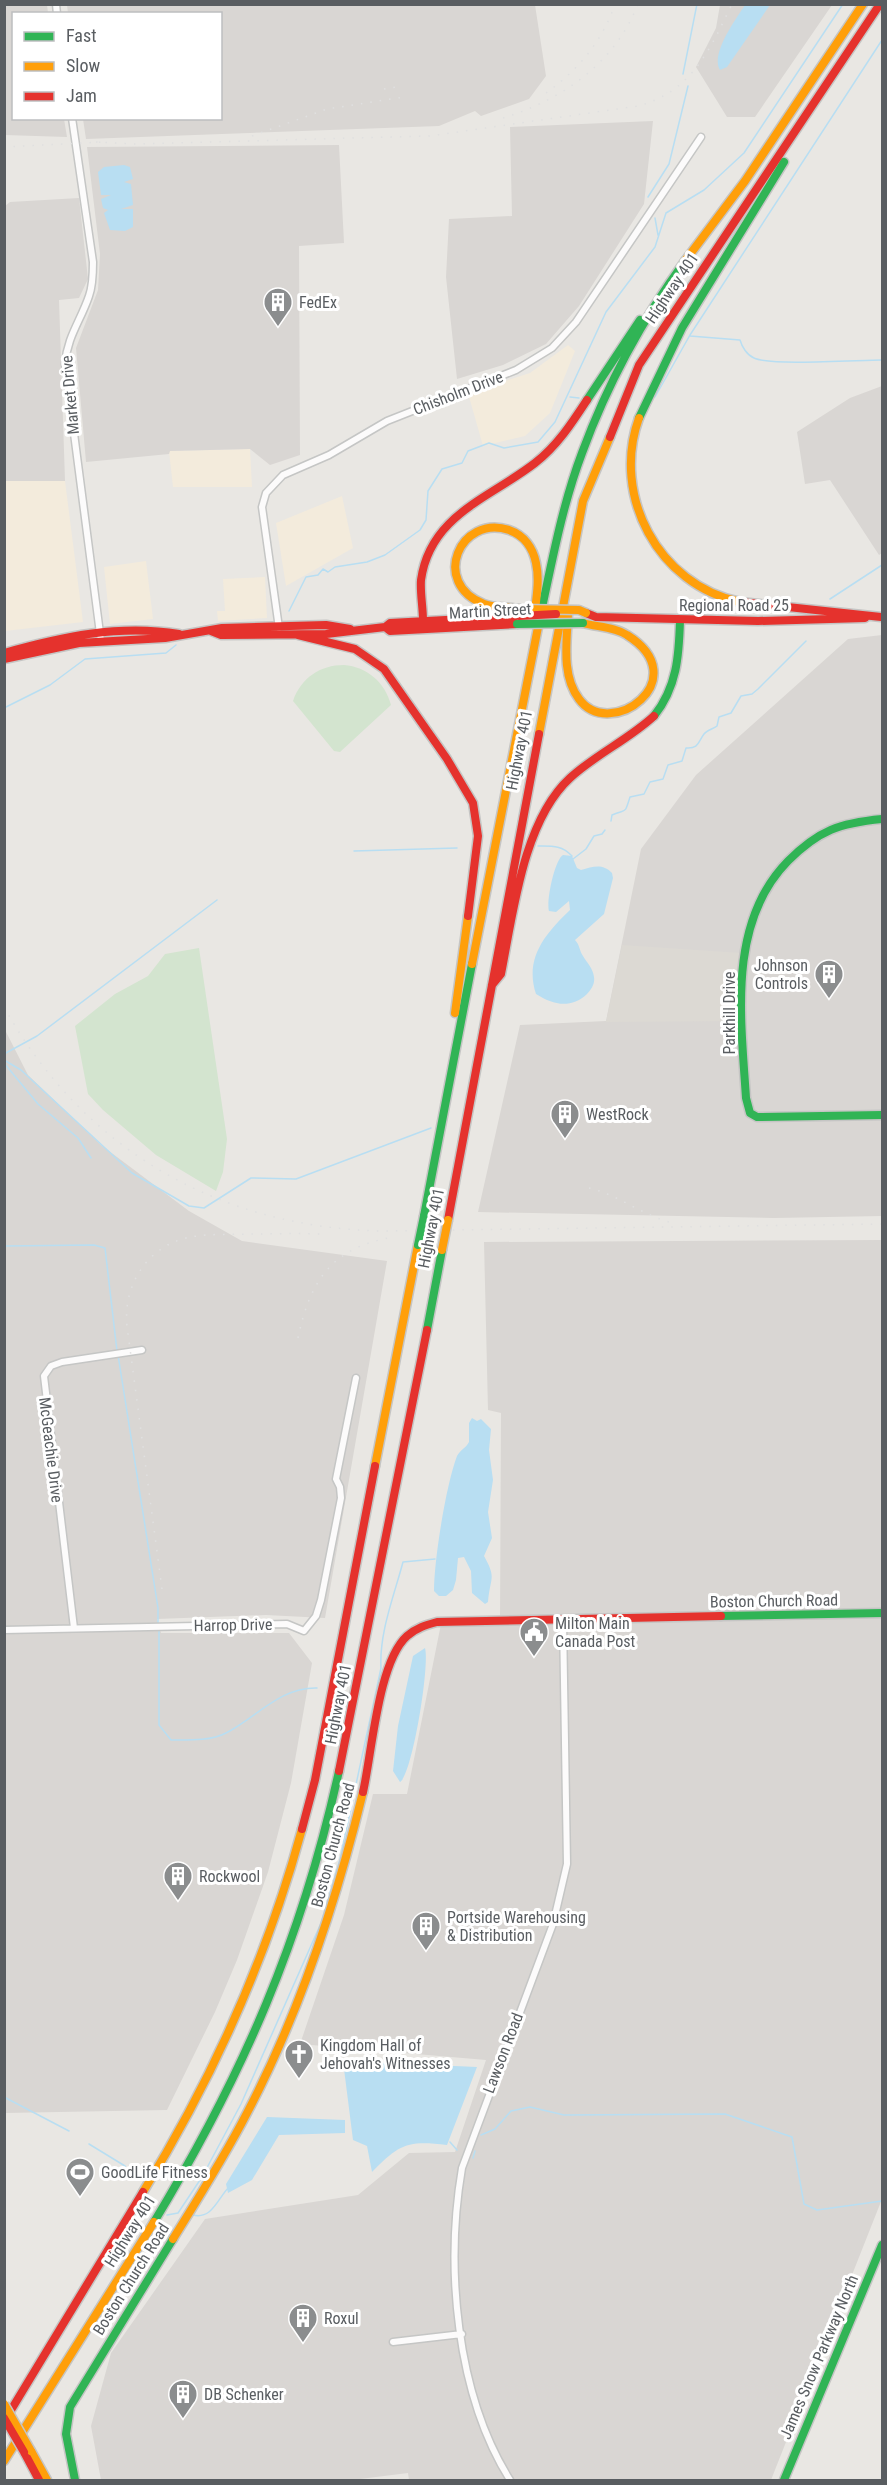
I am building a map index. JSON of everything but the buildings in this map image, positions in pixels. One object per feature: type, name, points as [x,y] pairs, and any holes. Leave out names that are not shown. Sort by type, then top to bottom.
[{"type":"main road","name":"Highway 401","points":[[4,2419],[180,2132],[238,2015],[264,1951],[315,1780],[457,1036],[510,780],[529,669],[560,525],[581,455],[607,391],[654,304],[745,181],[863,4]]},
{"type":"main road","name":"Highway 401","points":[[4,2461],[202,2143],[242,2066],[300,1921],[328,1821],[353,1707],[448,1220],[583,501],[639,365],[813,108],[880,4]]},
{"type":"main road","points":[[813,108],[798,140],[666,359],[635,431],[630,454],[631,480],[636,506],[645,529],[663,555],[689,580],[714,593],[762,608],[861,613],[882,617]]},
{"type":"main road","points":[[423,621],[421,578],[427,552],[435,537],[450,518],[464,507],[530,468],[554,446],[625,338],[654,304]]},
{"type":"main road","points":[[519,616],[476,603],[459,590],[454,580],[455,562],[459,551],[473,532],[482,527],[493,525],[513,530],[523,537],[534,555],[537,585],[529,669]]},
{"type":"main road","points":[[569,569],[571,596],[563,658],[572,688],[580,701],[591,709],[603,714],[627,712],[637,706],[651,689],[654,669],[651,660],[644,648],[625,633],[583,623]]},
{"type":"main road","name":"Regional Road 25","points":[[519,616],[579,610],[596,617],[680,621],[882,617]]},
{"type":"main road","name":"Martin Street","points":[[279,630],[298,635],[423,621],[519,616],[583,623],[596,617]]},
{"type":"main road","name":"Martin Street","points":[[385,627],[390,631],[519,616]]},
{"type":"main road","points":[[490,987],[501,974],[534,838],[543,816],[558,791],[577,772],[648,724],[666,704],[677,673],[680,621]]},
{"type":"main road","name":"Martin Street","points":[[4,659],[101,637],[163,630],[179,634],[211,632],[221,635],[326,626],[350,629]]},
{"type":"main road","points":[[298,635],[355,649],[384,669],[447,759],[472,803],[478,836],[454,1022],[457,1036]]},
{"type":"main road","name":"Martin Street","points":[[4,653],[68,637],[101,637]]},
{"type":"main road","name":"Parkhill Drive","points":[[882,819],[850,822],[828,830],[810,840],[777,869],[760,896],[752,918],[741,989],[746,1098],[750,1113],[757,1117],[882,1115]]},
{"type":"main road","name":"Boston Church Road","points":[[75,2481],[67,2454],[65,2433],[70,2407],[247,2113],[304,1985],[345,1866],[387,1668],[393,1655],[413,1631],[437,1622],[882,1613]]},
{"type":"main road","name":"James Snow Parkway North","points":[[784,2481],[882,2245]]},
{"type":"main road","points":[[4,2404],[28,2452],[39,2481]]},
{"type":"main road","points":[[4,2419],[47,2481]]},
{"type":"street","name":"Market Drive","points":[[72,120],[93,262],[89,296],[67,343],[64,364],[101,637]]},
{"type":"street","name":"Chisholm Drive","points":[[279,630],[262,507],[266,493],[275,480],[329,455],[387,421],[516,370],[549,350],[576,322],[701,137]]},
{"type":"street","name":"McGeachie Drive","points":[[74,1628],[44,1376],[51,1366],[62,1362],[142,1350]]},
{"type":"street","name":"Harrop Drive","points":[[4,1630],[287,1624],[304,1631],[316,1616],[321,1600],[341,1498],[340,1487],[336,1479],[356,1378]]},
{"type":"street","name":"Lawson Road","points":[[510,2481],[483,2431],[471,2389],[462,2334],[453,2245],[455,2210],[462,2168],[553,1924],[565,1879],[567,1857],[563,1620]]},
{"type":"street","points":[[393,2342],[462,2334]]},
{"type":"shaded area","points":[[5,4],[47,5],[48,12],[12,12],[12,120],[64,120],[67,137],[5,135]]},
{"type":"shaded area","points":[[67,5],[535,5],[546,76],[529,99],[481,116],[475,111],[439,126],[86,139],[83,120],[222,120],[222,12],[68,12]]},
{"type":"shaded area","points":[[720,5],[832,5],[755,117],[727,117],[696,67],[716,28]]},
{"type":"shaded area","points":[[653,121],[644,204],[579,306],[546,344],[503,365],[457,379],[446,277],[449,219],[512,216],[510,127]]},
{"type":"shaded area","points":[[339,145],[344,243],[299,246],[300,455],[270,465],[250,449],[170,451],[169,454],[86,462],[76,348],[98,290],[100,254],[87,147]]},
{"type":"shaded area","points":[[79,198],[88,279],[79,298],[59,300],[65,481],[5,481],[5,206],[10,202]]},
{"type":"shaded area","points":[[568,345],[575,351],[550,413],[525,436],[483,446],[468,393],[530,373]]},
{"type":"shaded area","points":[[882,386],[882,553],[879,555],[830,480],[805,484],[797,432],[850,398]]},
{"type":"shaded area","points":[[250,449],[252,487],[173,487],[169,451]]},
{"type":"shaded area","points":[[4,481],[65,481],[83,622],[5,631]]},
{"type":"shaded area","points":[[342,496],[353,548],[286,586],[276,523]]},
{"type":"shaded area","points":[[146,561],[153,619],[110,624],[104,567]]},
{"type":"shaded area","points":[[265,577],[267,618],[218,621],[217,611],[225,611],[223,579]]},
{"type":"shaded area","points":[[882,635],[882,1216],[774,1218],[478,1212],[520,1025],[606,1021],[641,849],[696,775],[848,639]]},
{"type":"shaded area","points":[[622,945],[742,953],[736,979],[737,1021],[606,1022]]},
{"type":"shaded area","points":[[4,1028],[28,1075],[101,1145],[189,1211],[242,1241],[387,1261],[325,1618],[266,1615],[157,1619],[161,1633],[289,1633],[312,1663],[291,1783],[268,1872],[237,1960],[215,2012],[167,2110],[5,2113]]},
{"type":"shaded area","points":[[882,1240],[882,2199],[771,2480],[409,2480],[408,2473],[352,2480],[101,2480],[91,2426],[111,2353],[205,2219],[358,2195],[409,2153],[455,2152],[486,2060],[300,2044],[344,1915],[373,1794],[407,1794],[441,1624],[500,1623],[501,1413],[488,1410],[484,1242]]},
{"type":"green space","points":[[344,665],[360,669],[374,677],[384,689],[391,705],[340,752],[334,751],[293,701],[301,686],[312,674],[327,667]]},
{"type":"green space","points":[[199,948],[227,1139],[223,1172],[216,1191],[156,1155],[103,1110],[88,1094],[75,1026],[115,994],[148,976],[165,954]]},
{"type":"water","points":[[745,5],[770,5],[727,67],[720,70],[718,55],[721,46]]},
{"type":"water","points":[[124,165],[130,167],[133,179],[124,182],[131,184],[133,205],[121,209],[133,209],[133,227],[125,231],[110,230],[104,213],[108,210],[103,208],[101,199],[111,195],[101,195],[98,172],[104,167]]},
{"type":"water","points":[[563,855],[572,856],[577,868],[581,870],[601,867],[612,873],[613,878],[604,914],[575,940],[592,971],[593,986],[581,999],[562,1004],[549,1001],[536,994],[533,969],[535,958],[546,937],[570,910],[569,901],[556,912],[549,911],[548,906],[557,864]]},
{"type":"water","points":[[472,1418],[477,1421],[481,1419],[491,1429],[489,1450],[493,1480],[488,1512],[492,1538],[484,1556],[492,1578],[488,1602],[485,1604],[472,1593],[471,1571],[464,1557],[458,1558],[453,1590],[446,1596],[439,1596],[434,1591],[438,1542],[445,1503],[457,1456],[469,1442],[469,1423]]},
{"type":"water","points":[[425,1648],[425,1676],[415,1742],[405,1775],[400,1782],[393,1771],[398,1726],[413,1656]]},
{"type":"water","points":[[343,2061],[477,2067],[447,2145],[423,2143],[405,2146],[390,2155],[372,2172],[367,2146],[353,2140]]},
{"type":"water","points":[[267,2117],[345,2120],[345,2133],[279,2135],[252,2180],[228,2193],[226,2184]]},
{"type":"waterway","points":[[683,74],[697,4]]},
{"type":"waterway","points":[[289,611],[306,577],[318,575],[323,569],[328,572],[335,567],[367,562],[385,555],[420,530],[426,520],[428,491],[442,469],[462,463],[468,451],[489,443],[504,448],[538,442],[555,422],[606,312],[655,247],[666,213],[704,190],[744,153],[843,4]]},
{"type":"waterway","points":[[655,397],[690,335],[882,40]]},
{"type":"waterway","points":[[648,197],[669,164],[688,86]]},
{"type":"waterway","points":[[655,218],[658,235]]},
{"type":"waterway","points":[[690,336],[740,340],[743,348],[754,358],[778,362],[882,360]]},
{"type":"waterway","points":[[570,397],[579,398]]},
{"type":"waterway","points":[[830,599],[882,565]]},
{"type":"waterway","points":[[611,821],[612,815],[626,809],[630,797],[644,794],[650,782],[663,779],[668,765],[682,761],[686,748],[696,746],[705,733],[717,726],[719,717],[731,713],[741,696],[752,694],[758,689],[806,641]]},
{"type":"waterway","points":[[4,708],[50,685],[85,659],[166,653],[176,645]]},
{"type":"waterway","points":[[573,859],[586,849],[594,836],[602,834],[605,830]]},
{"type":"waterway","points":[[538,846],[561,848],[572,856]]},
{"type":"waterway","points":[[354,851],[457,848]]},
{"type":"waterway","points":[[4,1054],[37,1036],[217,900]]},
{"type":"waterway","points":[[4,1060],[21,1070],[132,1173],[189,1206],[204,1208],[251,1178],[296,1179],[431,1128]]},
{"type":"waterway","points":[[4,1063],[38,1104],[78,1138],[91,1158]]},
{"type":"waterway","points":[[4,1246],[94,1245],[105,1248],[117,1351]]},
{"type":"waterway","points":[[118,1355],[158,1608],[158,1623]]},
{"type":"waterway","points":[[167,2215],[178,2213],[202,2177],[241,2104],[321,1923],[340,1859],[381,1668],[382,1641],[403,1562],[435,1559]]},
{"type":"waterway","points":[[159,1628],[159,1725],[171,1740],[199,1740],[220,1736],[292,1692],[317,1688]]},
{"type":"waterway","points":[[4,2097],[69,2131]]},
{"type":"waterway","points":[[481,2135],[495,2129],[511,2111],[530,2107],[564,2115],[725,2114],[792,2137],[804,2204],[817,2210],[882,2201]]},
{"type":"waterway","points":[[450,2142],[457,2150]]},
{"type":"waterway","points":[[89,2144],[125,2166],[129,2175]]},
{"type":"waterway","points":[[473,2158],[475,2151]]},
{"type":"waterway","points":[[193,2215],[200,2216],[210,2211],[229,2187]]},
{"type":"railway","points":[[546,93],[588,54],[603,31],[615,4]]},
{"type":"railway","points":[[503,118],[546,101],[566,90],[584,76],[616,44],[638,4]]},
{"type":"railway","points":[[96,142],[135,144],[430,136],[638,106],[672,91],[697,67],[707,53],[732,4]]},
{"type":"railway","points":[[384,89],[402,86]]},
{"type":"railway","points":[[252,136],[327,109],[404,97]]},
{"type":"railway","points":[[4,147],[103,142]]},
{"type":"railway","points":[[4,1007],[36,1058],[74,1102],[115,1140],[161,1171],[211,1196],[265,1214],[321,1226],[381,1231],[882,1224]]},
{"type":"railway","points":[[589,1188],[611,1195],[651,1216],[673,1223]]},
{"type":"railway","points":[[162,1589],[127,1326],[127,1311],[133,1283],[140,1271],[159,1250],[186,1238],[202,1235],[321,1234]]},
{"type":"railway","points":[[298,1338],[310,1299],[328,1269],[355,1248],[395,1237]]},
{"type":"traffic: fast","points":[[639,418],[682,328],[784,162]]},
{"type":"traffic: fast","points":[[540,617],[563,514],[592,428],[614,378],[640,330],[685,261]]},
{"type":"traffic: fast","points":[[587,400],[640,320]]},
{"type":"traffic: fast","points":[[654,716],[668,694],[675,671],[680,620]]},
{"type":"traffic: fast","points":[[517,624],[583,623]]},
{"type":"traffic: fast","points":[[882,819],[842,826],[820,835],[799,850],[768,886],[755,913],[747,942],[742,973],[741,1005],[746,1098],[750,1113],[757,1117],[882,1115]]},
{"type":"traffic: fast","points":[[424,1216],[472,964]]},
{"type":"traffic: fast","points":[[418,1245],[424,1216]]},
{"type":"traffic: fast","points":[[427,1330],[442,1250]]},
{"type":"traffic: fast","points":[[721,1616],[882,1613]]},
{"type":"traffic: fast","points":[[154,2222],[215,2113],[266,2004],[307,1892],[339,1771]]},
{"type":"traffic: fast","points":[[75,2480],[66,2434],[70,2407],[173,2239]]},
{"type":"traffic: fast","points":[[784,2480],[882,2245]]},
{"type":"traffic: slow","points":[[685,261],[745,181],[863,4]]},
{"type":"traffic: slow","points":[[639,418],[632,447],[631,477],[637,506],[648,533],[665,557],[686,577],[711,592],[740,602]]},
{"type":"traffic: slow","points":[[539,734],[583,501],[610,437]]},
{"type":"traffic: slow","points":[[520,609],[484,604],[468,594],[458,581],[455,567],[458,553],[465,541],[477,532],[492,528],[509,530],[519,535],[530,547],[535,557],[538,577],[534,618]]},
{"type":"traffic: slow","points":[[520,609],[579,610],[586,613]]},
{"type":"traffic: slow","points":[[568,614],[567,669],[573,690],[579,699],[593,710],[609,713],[626,709],[641,700],[651,686],[653,670],[646,652],[622,632],[583,623]]},
{"type":"traffic: slow","points":[[472,964],[540,617]]},
{"type":"traffic: slow","points":[[455,1013],[468,916]]},
{"type":"traffic: slow","points":[[442,1250],[448,1220]]},
{"type":"traffic: slow","points":[[375,1466],[418,1245]]},
{"type":"traffic: slow","points":[[173,2239],[239,2129],[284,2036],[328,1916],[363,1792]]},
{"type":"traffic: slow","points":[[143,2192],[192,2105],[236,2016],[272,1924],[302,1829]]},
{"type":"traffic: slow","points":[[4,2461],[154,2222]]},
{"type":"traffic: slow","points":[[4,2404],[31,2451]]},
{"type":"traffic: slow","points":[[31,2451],[47,2480]]},
{"type":"traffic: jam","points":[[610,437],[639,365],[880,4]]},
{"type":"traffic: jam","points":[[423,621],[421,580],[427,558],[436,539],[464,510],[543,456],[564,434],[587,400]]},
{"type":"traffic: jam","points":[[740,602],[881,617]]},
{"type":"traffic: jam","points":[[586,613],[596,617],[758,621],[865,618]]},
{"type":"traffic: jam","points":[[519,616],[556,614]]},
{"type":"traffic: jam","points":[[211,631],[221,635],[326,634],[385,627],[390,623],[519,616]]},
{"type":"traffic: jam","points":[[385,627],[390,631],[517,624]]},
{"type":"traffic: jam","points":[[4,659],[79,643],[165,638],[222,628],[326,625],[350,629]]},
{"type":"traffic: jam","points":[[4,653],[69,637],[112,631],[157,631],[179,634]]},
{"type":"traffic: jam","points":[[298,635],[355,649],[384,669],[447,759],[473,803],[478,836],[468,916]]},
{"type":"traffic: jam","points":[[492,985],[501,974],[522,870],[541,818],[554,796],[580,769],[654,716]]},
{"type":"traffic: jam","points":[[448,1220],[539,734]]},
{"type":"traffic: jam","points":[[339,1771],[427,1330]]},
{"type":"traffic: jam","points":[[302,1829],[315,1780],[375,1466]]},
{"type":"traffic: jam","points":[[363,1792],[378,1709],[389,1666],[397,1649],[407,1636],[418,1629],[437,1622],[721,1616]]},
{"type":"traffic: jam","points":[[5,2420],[143,2192]]},
{"type":"traffic: jam","points":[[4,2418],[24,2452]]},
{"type":"traffic: jam","points":[[24,2452],[39,2480]]},
{"type":"place","name":"FedEx","points":[[278,328]]},
{"type":"place","name":"Johnson Controls","points":[[829,1000]]},
{"type":"place","name":"WestRock","points":[[565,1140]]},
{"type":"place","name":"Milton Main Canada Post","points":[[534,1658]]},
{"type":"place","name":"Rockwool","points":[[178,1902]]},
{"type":"place","name":"Portside Warehousing & Distribution","points":[[426,1952]]},
{"type":"place","name":"Kingdom Hall of Jehovah's Witnesses","points":[[299,2080]]},
{"type":"place","name":"GoodLife Fitness","points":[[80,2198]]},
{"type":"place","name":"Roxul","points":[[303,2344]]},
{"type":"place","name":"DB Schenker","points":[[183,2420]]}]
